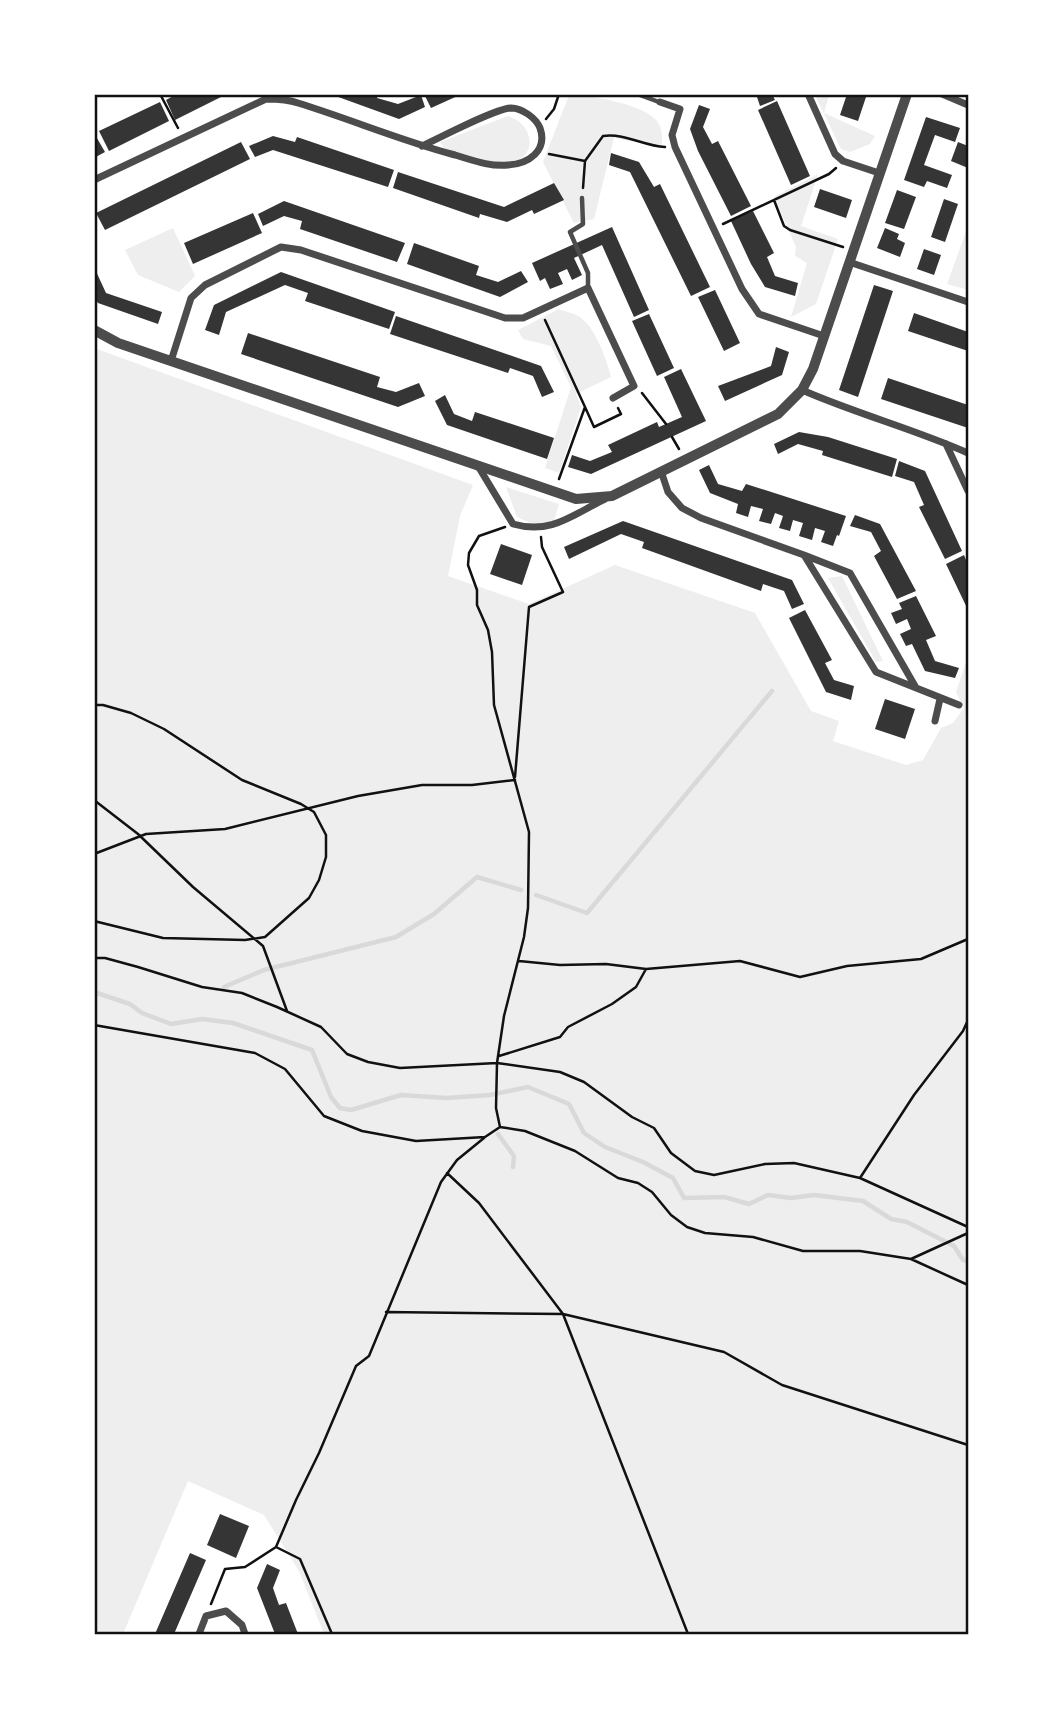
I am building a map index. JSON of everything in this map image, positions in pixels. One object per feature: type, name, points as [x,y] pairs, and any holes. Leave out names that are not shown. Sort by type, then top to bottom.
[{"type":"street","points":[[808,94],[835,154],[843,161],[879,173]]},
{"type":"street","points":[[477,465],[513,524],[540,529],[554,525],[778,414],[803,390],[907,94]]},
{"type":"street","points":[[943,94],[968,105]]},
{"type":"street","points":[[94,180],[266,99],[294,101],[422,146],[482,163],[507,166],[524,162],[537,155],[542,142],[539,127],[530,114],[512,108],[497,112],[422,146]]},
{"type":"street","points":[[660,102],[680,109],[672,135],[676,147],[741,289],[759,314],[824,336]]},
{"type":"street","points":[[170,361],[191,298],[205,285],[281,247],[301,250],[505,318],[523,318],[588,288],[634,386],[613,398]]},
{"type":"street","points":[[849,262],[968,302]]},
{"type":"street","points":[[94,330],[118,343],[576,499],[612,496]]},
{"type":"street","points":[[803,390],[836,405],[968,453]]},
{"type":"street","points":[[946,443],[968,491]]},
{"type":"street","points":[[661,471],[668,492],[682,509],[850,573],[915,687]]},
{"type":"street","points":[[804,555],[876,672],[959,705]]},
{"type":"street","points":[[935,721],[940,699]]},
{"type":"street","points":[[199,1634],[206,1616],[226,1611],[242,1625],[245,1634]]},
{"type":"lane","points":[[637,94],[660,102]]},
{"type":"lane","points":[[582,198],[583,224],[570,232],[588,273],[588,288]]},
{"type":"path","points":[[160,94],[178,128],[180,139]]},
{"type":"path","points":[[539,127],[554,109],[559,94]]},
{"type":"path","points":[[582,198],[585,161],[603,136],[616,134],[654,146],[676,147]]},
{"type":"path","points":[[537,155],[556,154],[585,161]]},
{"type":"path","points":[[714,229],[829,174],[843,161]]},
{"type":"path","points":[[774,200],[785,226],[790,230],[853,250]]},
{"type":"path","points":[[541,311],[594,427],[621,414],[613,398]]},
{"type":"path","points":[[634,386],[666,424]]},
{"type":"path","points":[[555,491],[585,407]]},
{"type":"path","points":[[500,1127],[496,1108],[497,1063],[504,1016],[528,908],[529,832],[494,705],[492,652],[488,630],[477,605],[477,590],[468,565],[469,553],[479,536],[513,524]]},
{"type":"path","points":[[515,780],[529,607],[563,592],[542,547],[540,529]]},
{"type":"path","points":[[94,705],[131,713],[164,729],[242,780],[307,808],[314,812],[326,835],[326,857],[319,880],[309,898],[265,937],[245,940],[163,938],[94,921]]},
{"type":"path","points":[[94,854],[160,831],[202,832],[225,829],[307,808],[422,785],[472,785],[515,780]]},
{"type":"path","points":[[94,800],[140,836],[193,887],[263,946],[287,1011]]},
{"type":"path","points":[[518,961],[561,965],[606,964],[646,969],[740,961],[800,977],[847,966],[921,959],[968,939]]},
{"type":"path","points":[[94,958],[104,958],[202,986],[242,993],[321,1027],[347,1054],[368,1062],[400,1068],[497,1063],[560,1072],[584,1082],[632,1117],[654,1128],[671,1153],[695,1171],[714,1175],[765,1164],[794,1163],[860,1178],[968,1227]]},
{"type":"path","points":[[499,1056],[560,1038],[568,1027],[612,1004],[636,987],[646,969]]},
{"type":"path","points":[[860,1178],[968,1020]]},
{"type":"path","points":[[94,1025],[255,1053],[285,1069],[324,1116],[362,1131],[416,1141],[485,1137]]},
{"type":"path","points":[[206,1616],[225,1569],[245,1567],[276,1547],[356,1366],[369,1356],[441,1182],[457,1160],[500,1127],[525,1131],[575,1151],[618,1178],[638,1183],[652,1192],[671,1215],[687,1227],[705,1233],[753,1237],[803,1251],[860,1251],[911,1259],[968,1285]]},
{"type":"path","points":[[447,1173],[479,1203],[563,1314],[688,1634]]},
{"type":"path","points":[[911,1259],[968,1233]]},
{"type":"path","points":[[386,1312],[563,1314],[724,1352],[782,1385],[968,1445]]},
{"type":"path","points":[[276,1547],[300,1559],[332,1634]]},
{"type":"shaded area","points":[[569,95],[629,105],[657,121],[662,136],[662,147],[614,138],[594,219],[574,223],[543,162]]},
{"type":"shaded area","points":[[815,95],[829,95],[824,113],[875,136],[870,144],[850,152],[841,149]]},
{"type":"shaded area","points":[[508,116],[524,127],[530,142],[528,150],[516,161],[498,163],[475,159],[445,150],[440,142]]},
{"type":"shaded area","points":[[818,174],[801,226],[838,239],[816,304],[791,317],[807,263],[795,256],[796,247],[774,197]]},
{"type":"shaded area","points":[[173,228],[195,276],[179,292],[138,275],[125,250]]},
{"type":"shaded area","points":[[968,229],[968,290],[947,284]]},
{"type":"shaded area","points":[[559,309],[575,314],[586,322],[596,336],[611,377],[576,394],[581,407],[559,473],[545,468],[571,387],[551,346],[523,339],[518,330]]},
{"type":"shaded area","points":[[94,348],[473,485],[460,516],[448,576],[529,604],[615,565],[755,613],[811,711],[839,721],[833,741],[906,765],[923,760],[941,728],[953,723],[964,708],[956,692],[968,656],[968,1634],[324,1634],[299,1571],[264,1515],[188,1481],[123,1634],[95,1634]]},
{"type":"shaded area","points":[[506,487],[559,504],[554,521],[535,525],[517,517]]},
{"type":"shaded area","points":[[842,576],[883,661],[876,662],[828,578]]},
{"type":"building","points":[[177,94],[227,94],[175,120],[166,100]]},
{"type":"building","points":[[330,94],[378,94],[377,98],[398,104],[421,95],[425,107],[399,119]]},
{"type":"building","points":[[424,94],[462,94],[431,108]]},
{"type":"building","points":[[756,94],[772,94],[775,100],[760,106]]},
{"type":"building","points":[[847,94],[867,94],[858,121],[840,115]]},
{"type":"building","points":[[777,101],[810,176],[791,185],[758,110]]},
{"type":"building","points":[[160,102],[169,121],[109,151],[99,131]]},
{"type":"building","points":[[699,105],[710,109],[703,127],[712,144],[718,141],[751,206],[731,216],[698,151],[690,129]]},
{"type":"building","points":[[926,117],[960,128],[955,142],[935,135],[924,165],[952,175],[947,188],[927,181],[924,187],[904,180]]},
{"type":"building","points":[[94,133],[105,152],[94,158]]},
{"type":"building","points":[[273,136],[295,142],[297,137],[394,170],[388,187],[273,150],[255,157],[249,146]]},
{"type":"building","points":[[241,142],[250,159],[105,230],[96,213]]},
{"type":"building","points":[[958,142],[968,146],[968,168],[951,161]]},
{"type":"building","points":[[611,153],[639,162],[654,187],[660,184],[710,287],[691,296],[630,172],[609,165]]},
{"type":"building","points":[[398,172],[504,207],[554,183],[564,200],[534,214],[532,210],[507,222],[480,214],[479,218],[393,188]]},
{"type":"building","points":[[820,189],[852,200],[846,218],[814,207]]},
{"type":"building","points":[[897,190],[916,197],[904,229],[885,223]]},
{"type":"building","points":[[944,199],[958,204],[945,242],[931,237]]},
{"type":"building","points":[[284,201],[405,243],[397,262],[300,229],[302,221],[284,216],[263,226],[258,214]]},
{"type":"building","points":[[753,211],[774,253],[767,257],[775,276],[798,283],[795,296],[765,287],[751,264],[731,221]]},
{"type":"building","points":[[253,213],[262,233],[193,264],[184,243]]},
{"type":"building","points":[[612,227],[649,310],[634,317],[602,245],[574,258],[582,275],[572,280],[567,269],[558,273],[563,284],[550,289],[545,278],[540,281],[532,263]]},
{"type":"building","points":[[885,228],[899,234],[897,239],[905,243],[900,257],[877,248]]},
{"type":"building","points":[[414,243],[479,266],[476,275],[498,282],[521,271],[528,282],[500,297],[407,264]]},
{"type":"building","points":[[924,249],[941,255],[934,275],[917,269]]},
{"type":"building","points":[[94,267],[106,293],[162,312],[158,324],[98,303],[94,297]]},
{"type":"building","points":[[281,272],[395,312],[389,329],[305,301],[308,293],[285,285],[226,312],[219,335],[205,330],[214,305]]},
{"type":"building","points":[[874,285],[893,291],[858,397],[839,390]]},
{"type":"building","points":[[715,290],[740,343],[724,351],[698,297]]},
{"type":"building","points":[[914,313],[968,332],[968,351],[908,331]]},
{"type":"building","points":[[649,314],[674,368],[657,376],[632,321]]},
{"type":"building","points":[[396,316],[541,366],[554,392],[542,397],[533,376],[510,368],[508,373],[390,334]]},
{"type":"building","points":[[248,333],[380,377],[377,387],[396,392],[419,383],[425,396],[398,407],[241,354]]},
{"type":"building","points":[[776,347],[789,352],[782,375],[725,401],[718,386],[771,366]]},
{"type":"building","points":[[681,369],[706,421],[591,474],[568,467],[572,455],[590,461],[612,452],[608,445],[657,422],[659,427],[682,417],[664,377]]},
{"type":"building","points":[[888,378],[968,405],[968,428],[881,399]]},
{"type":"building","points":[[445,395],[454,414],[472,421],[475,412],[554,438],[547,459],[447,425],[435,401]]},
{"type":"building","points":[[799,432],[828,437],[897,459],[892,477],[822,455],[823,451],[798,444],[778,454],[774,444]]},
{"type":"building","points":[[899,461],[925,471],[962,551],[945,559],[919,507],[924,505],[914,482],[895,476]]},
{"type":"building","points":[[709,465],[718,484],[742,491],[746,484],[846,516],[839,536],[837,535],[833,546],[821,542],[825,531],[815,528],[812,540],[799,536],[803,523],[793,520],[790,531],[779,528],[783,516],[775,513],[771,524],[759,521],[763,509],[751,506],[748,517],[736,513],[738,504],[710,493],[699,470]]},
{"type":"building","points":[[855,515],[880,524],[916,591],[897,599],[874,556],[881,551],[871,532],[850,526]]},
{"type":"building","points":[[623,521],[792,580],[804,604],[792,609],[784,591],[763,584],[761,591],[642,548],[644,542],[621,534],[569,559],[564,547]]},
{"type":"building","points":[[501,544],[532,555],[522,585],[490,574]]},
{"type":"building","points":[[964,555],[968,565],[968,610],[946,564]]},
{"type":"building","points":[[916,596],[936,636],[926,640],[935,661],[959,668],[955,678],[925,671],[912,644],[906,646],[900,634],[911,629],[907,619],[896,624],[891,613],[902,609],[899,603]]},
{"type":"building","points":[[805,610],[832,660],[825,663],[834,680],[854,686],[851,700],[826,692],[789,618]]},
{"type":"building","points":[[885,699],[915,709],[905,739],[875,729]]},
{"type":"building","points":[[220,1514],[249,1526],[236,1558],[207,1545]]},
{"type":"building","points":[[190,1553],[206,1560],[174,1634],[155,1634]]},
{"type":"building","points":[[267,1564],[280,1570],[273,1588],[279,1605],[286,1603],[298,1634],[275,1634],[257,1588]]},
{"type":"waterway","points":[[536,895],[587,913],[772,691]]},
{"type":"waterway","points":[[224,987],[264,970],[396,937],[434,914],[477,877],[521,890]]},
{"type":"waterway","points":[[94,992],[130,1004],[142,1013],[171,1024],[202,1019],[233,1023],[312,1050],[331,1097],[340,1108],[351,1110],[401,1095],[446,1098],[490,1095],[528,1087],[569,1104],[584,1133],[605,1147],[643,1162],[673,1178],[684,1198],[724,1197],[749,1204],[768,1195],[791,1198],[814,1195],[863,1201],[891,1219],[907,1222],[954,1246],[963,1260],[968,1261]]},
{"type":"waterway","points":[[498,1134],[514,1156],[513,1167]]}]
